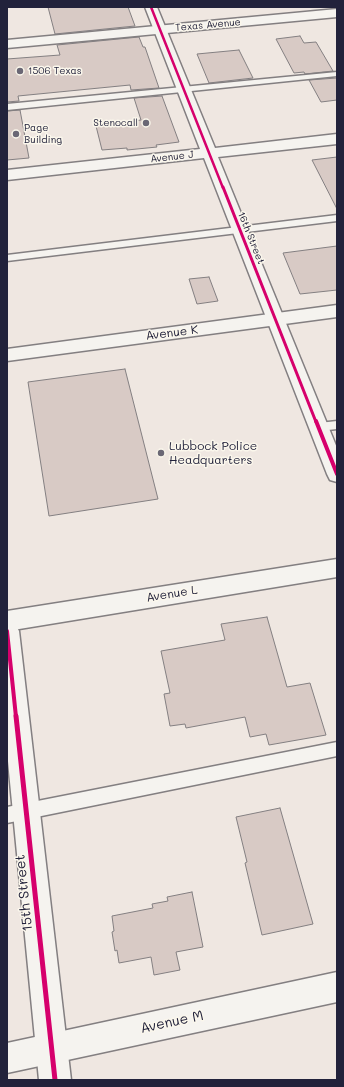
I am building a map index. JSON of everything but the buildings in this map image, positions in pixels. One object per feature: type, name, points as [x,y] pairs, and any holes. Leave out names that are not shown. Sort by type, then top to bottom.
[{"type":"street","name":"16th Street","points":[[151,7],[337,474]]},
{"type":"street","name":"Texas Avenue","points":[[7,44],[337,13]]},
{"type":"street","name":"Avenue J","points":[[7,175],[337,139]]},
{"type":"street","name":"Avenue K","points":[[7,355],[337,311]]},
{"type":"street","name":"Avenue L","points":[[7,621],[337,568]]},
{"type":"street","name":"15th Street","points":[[7,631],[17,813],[52,1048],[55,1080]]},
{"type":"street","name":"Avenue M","points":[[7,1058],[337,987]]},
{"type":"lane","points":[[7,107],[337,74]]},
{"type":"lane","points":[[7,258],[337,218]]},
{"type":"lane","points":[[318,427],[337,425]]},
{"type":"lane","points":[[17,813],[337,749]]},
{"type":"cycle path","points":[[151,7],[337,474]]},
{"type":"cycle path","points":[[7,631],[55,1080]]},
{"type":"place","name":"1506 Texas","points":[[20,71]]},
{"type":"place","name":"Stenocall","points":[[146,123]]},
{"type":"place","name":"Page Building","points":[[16,134]]},
{"type":"place","name":"Lubbock Police Headquarters","points":[[161,453]]}]
